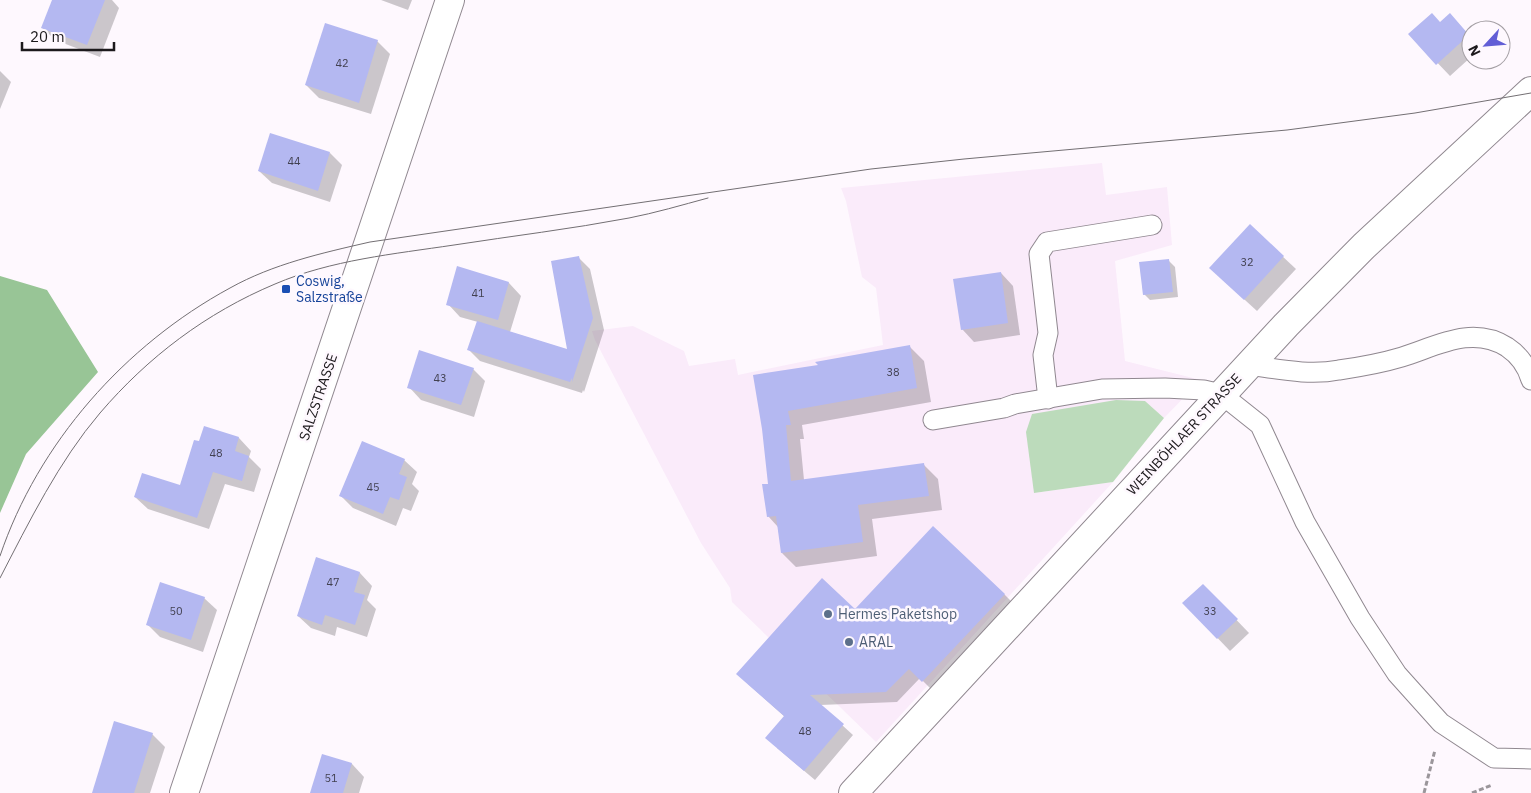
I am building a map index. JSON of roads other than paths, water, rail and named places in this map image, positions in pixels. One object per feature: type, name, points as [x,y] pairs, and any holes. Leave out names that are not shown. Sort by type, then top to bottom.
[{"type":"main road","name":"SALZSTRASSE","points":[[184,793],[450,0]]},
{"type":"main road","name":"WEINBÖHLAER STRASSE","points":[[853,793],[1248,365],[1364,246],[1531,91]]},
{"type":"lane","points":[[1048,399],[1043,355],[1048,333],[1039,254],[1047,242],[1152,225]]},
{"type":"lane","points":[[1248,365],[1295,372],[1338,371],[1400,357],[1468,337],[1482,337],[1494,340],[1521,359],[1531,380]]},
{"type":"lane","points":[[933,420],[1102,389],[1175,388],[1204,390],[1222,394],[1260,425],[1305,522],[1360,618],[1397,674],[1441,723],[1494,758],[1531,759]]},
{"type":"tram line","points":[[0,556],[16,514],[37,474],[62,437],[90,401],[121,368],[155,338],[192,311],[246,280],[298,260],[370,242],[871,169],[1287,130],[1415,113],[1531,93]]},
{"type":"tram line","points":[[0,578],[58,472],[71,451],[100,413],[158,355],[180,338],[225,309],[275,284],[340,263],[607,222],[649,214],[708,198]]},
{"type":"place","name":"Coswig, Salzstraße","points":[[286,289]]},
{"type":"place","name":"Hermes Paketshop","points":[[828,614]]},
{"type":"place","name":"ARAL","points":[[849,642]]}]
